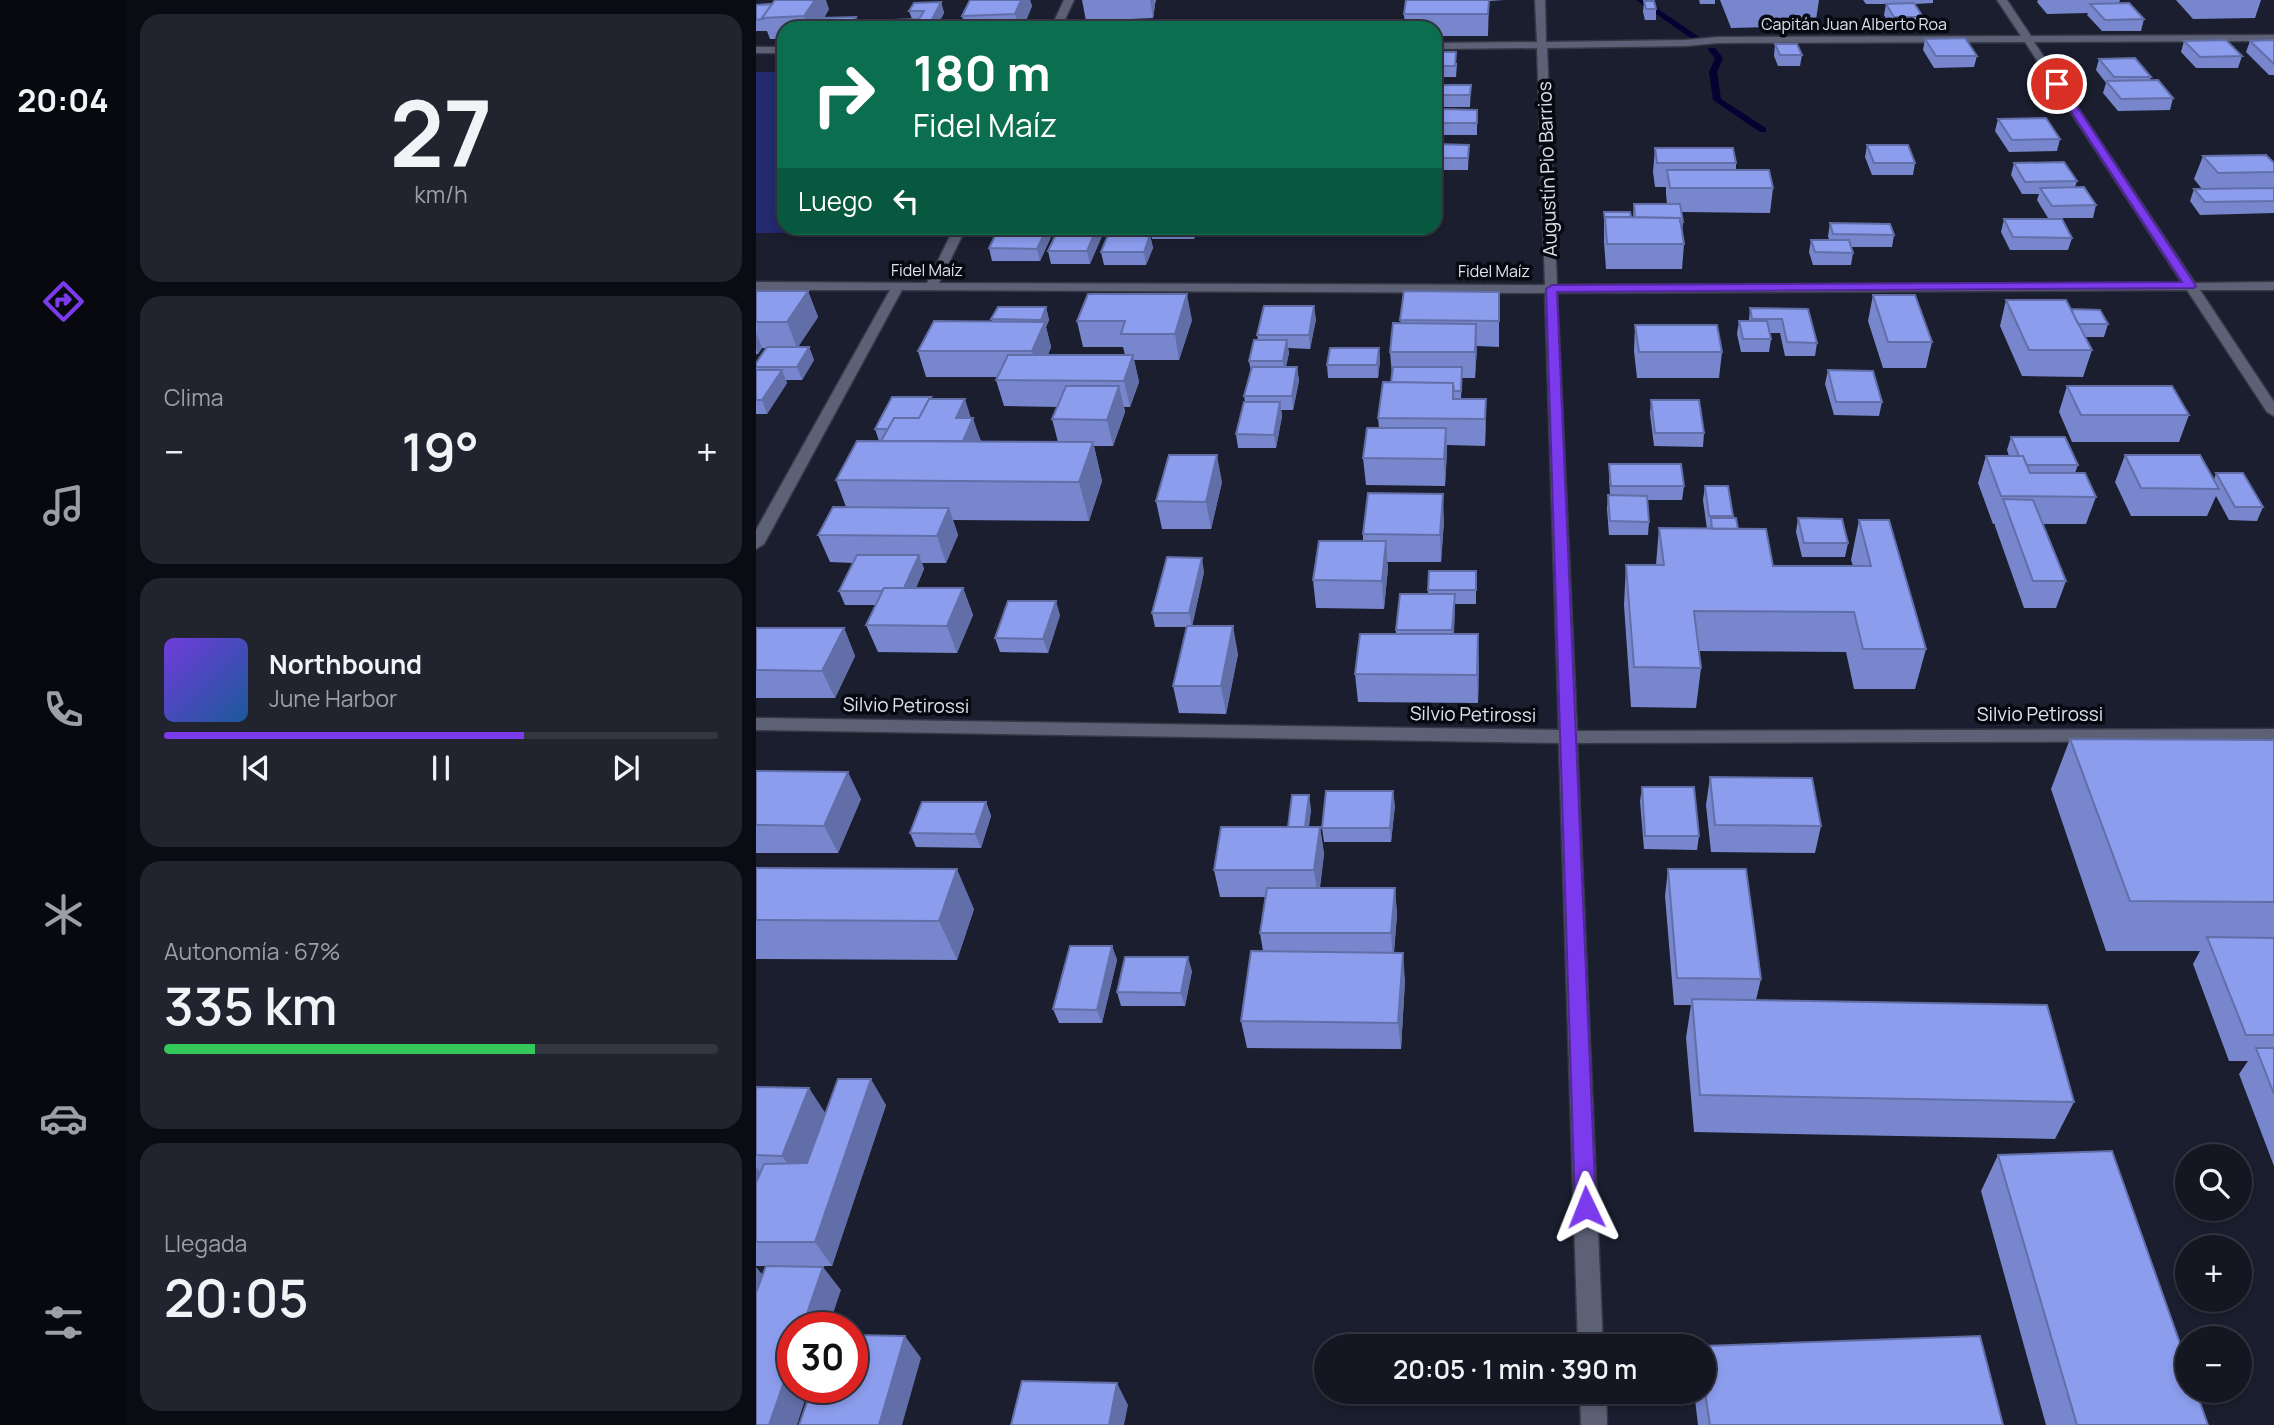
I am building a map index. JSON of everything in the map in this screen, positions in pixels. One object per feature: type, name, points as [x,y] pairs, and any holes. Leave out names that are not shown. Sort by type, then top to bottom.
[{"type":"street","points":[[1059,21],[1069,0]]},
{"type":"street","name":"Augustín Pio Barrios","points":[[1540,0],[1591,1334]]},
{"type":"street","points":[[2002,0],[2274,412]]},
{"type":"street","name":"Capitán Juan Alberto Roa","points":[[1442,46],[1686,43],[1718,40],[2274,38]]},
{"type":"street","points":[[756,50],[777,50]]},
{"type":"street","points":[[931,287],[957,235]]},
{"type":"street","name":"Fidel Maíz","points":[[756,286],[1552,289],[2274,286]]},
{"type":"street","points":[[756,544],[898,287]]},
{"type":"street","name":"Silvio Petirossi","points":[[756,724],[1568,737],[2274,735]]},
{"type":"street","points":[[1593,1404],[1594,1425]]},
{"type":"shaded area","points":[[756,72],[777,72],[777,233],[756,233]]},
{"type":"building","points":[[775,0],[815,0],[804,16],[762,18]]},
{"type":"building","points":[[970,0],[1021,0],[1015,14],[962,16]]},
{"type":"building","points":[[1406,0],[1489,0],[1488,14],[1404,14]]},
{"type":"building","points":[[1644,1],[1654,1],[1656,9],[1646,9]]},
{"type":"building","points":[[941,2],[931,21],[891,21],[919,19],[924,11],[909,11],[914,3]]},
{"type":"building","points":[[1914,3],[1923,17],[1894,17],[1886,4]]},
{"type":"building","points":[[2129,3],[2144,19],[2105,20],[2090,4]]},
{"type":"building","points":[[772,4],[763,19],[756,20],[756,5]]},
{"type":"building","points":[[856,17],[854,21],[817,21],[819,18]]},
{"type":"building","points":[[1965,38],[1977,56],[1936,56],[1925,39]]},
{"type":"building","points":[[2226,40],[2242,56],[2200,57],[2184,41]]},
{"type":"building","points":[[2274,40],[2274,64],[2250,41]]},
{"type":"building","points":[[1775,44],[1797,44],[1802,55],[1780,55]]},
{"type":"building","points":[[1442,52],[1456,52],[1455,66],[1442,66]]},
{"type":"building","points":[[2135,58],[2151,77],[2114,77],[2099,59]]},
{"type":"building","points":[[2158,80],[2173,98],[2121,99],[2106,81]]},
{"type":"building","points":[[1442,85],[1471,85],[1470,95],[1442,95]]},
{"type":"building","points":[[1442,109],[1477,110],[1477,123],[1442,123]]},
{"type":"building","points":[[2046,118],[2060,139],[2012,140],[1998,119]]},
{"type":"building","points":[[1442,144],[1469,145],[1468,158],[1442,158]]},
{"type":"building","points":[[1867,145],[1908,145],[1915,163],[1874,163]]},
{"type":"building","points":[[1655,148],[1733,148],[1736,163],[1657,163]]},
{"type":"building","points":[[2266,155],[2274,163],[2274,172],[2218,173],[2203,156]]},
{"type":"building","points":[[2064,162],[2077,181],[2025,182],[2014,163]]},
{"type":"building","points":[[1667,170],[1769,170],[1773,188],[1670,188]]},
{"type":"building","points":[[2084,187],[2096,205],[2052,206],[2040,188]]},
{"type":"building","points":[[2274,188],[2274,201],[2205,202],[2194,189]]},
{"type":"building","points":[[1634,204],[1680,204],[1683,222],[1680,222],[1680,218],[1635,217]]},
{"type":"building","points":[[1604,212],[1630,212],[1631,217],[1605,217],[1605,221]]},
{"type":"building","points":[[1605,217],[1680,218],[1684,244],[1607,244]]},
{"type":"building","points":[[2004,219],[2062,219],[2072,238],[2013,237]]},
{"type":"building","points":[[1830,223],[1890,224],[1894,235],[1833,234]]},
{"type":"building","points":[[996,235],[1044,235],[1037,249],[989,248]]},
{"type":"building","points":[[1056,235],[1094,235],[1087,251],[1048,251]]},
{"type":"building","points":[[1108,235],[1150,235],[1144,252],[1101,252]]},
{"type":"building","points":[[1811,240],[1849,240],[1853,253],[1815,252]]},
{"type":"building","points":[[756,291],[808,291],[787,322],[756,322]]},
{"type":"building","points":[[1404,291],[1499,292],[1499,321],[1400,320]]},
{"type":"building","points":[[1088,294],[1187,294],[1175,334],[1121,334],[1125,321],[1077,321]]},
{"type":"building","points":[[1873,295],[1915,295],[1932,342],[1888,342]]},
{"type":"building","points":[[2006,300],[2066,300],[2092,350],[2029,350]]},
{"type":"building","points":[[1264,306],[1314,306],[1309,335],[1257,335]]},
{"type":"building","points":[[998,307],[1046,307],[1041,320],[991,319]]},
{"type":"building","points":[[1750,308],[1808,309],[1817,343],[1787,342],[1782,319],[1752,319]]},
{"type":"building","points":[[2071,309],[2100,310],[2108,324],[2078,324]]},
{"type":"building","points":[[934,321],[1045,322],[1032,351],[918,351]]},
{"type":"building","points":[[1739,321],[1767,321],[1771,339],[1743,339]]},
{"type":"building","points":[[1393,323],[1476,324],[1475,352],[1390,352]]},
{"type":"building","points":[[1635,325],[1717,325],[1722,352],[1639,352]]},
{"type":"building","points":[[1254,340],[1287,340],[1283,361],[1249,361]]},
{"type":"building","points":[[767,347],[809,347],[797,367],[756,367]]},
{"type":"building","points":[[1330,348],[1379,348],[1377,365],[1327,365]]},
{"type":"building","points":[[1008,355],[1133,355],[1124,381],[996,380]]},
{"type":"building","points":[[1252,367],[1297,367],[1292,396],[1244,396]]},
{"type":"building","points":[[1393,367],[1462,367],[1461,391],[1454,391],[1453,383],[1391,382]]},
{"type":"building","points":[[756,370],[782,370],[762,400],[756,400]]},
{"type":"building","points":[[1828,370],[1873,371],[1882,402],[1836,402]]},
{"type":"building","points":[[1383,382],[1453,383],[1453,399],[1486,399],[1485,419],[1378,418]]},
{"type":"building","points":[[1066,386],[1119,386],[1107,420],[1052,419]]},
{"type":"building","points":[[2067,386],[2172,386],[2189,415],[2081,415]]},
{"type":"building","points":[[892,397],[931,397],[919,418],[894,418],[888,429],[875,429]]},
{"type":"building","points":[[929,399],[965,399],[956,418],[973,418],[963,441],[881,441],[894,418],[919,418]]},
{"type":"building","points":[[1651,400],[1699,400],[1704,433],[1655,433]]},
{"type":"building","points":[[1244,402],[1280,402],[1274,435],[1236,434]]},
{"type":"building","points":[[1367,428],[1446,428],[1444,459],[1363,458]]},
{"type":"building","points":[[2011,437],[2065,437],[2078,465],[2027,465],[2023,456],[2019,456]]},
{"type":"building","points":[[857,441],[1093,442],[1079,482],[836,480]]},
{"type":"building","points":[[1169,455],[1217,455],[1206,502],[1156,501]]},
{"type":"building","points":[[2125,455],[2200,455],[2219,489],[2141,488]]},
{"type":"building","points":[[1986,456],[2023,456],[2030,473],[2085,473],[2096,497],[2001,496]]},
{"type":"building","points":[[1609,464],[1681,464],[1684,486],[1611,486]]},
{"type":"building","points":[[2216,473],[2243,473],[2263,507],[2235,507]]},
{"type":"building","points":[[1705,486],[1728,486],[1733,516],[1709,516]]},
{"type":"building","points":[[1368,493],[1443,494],[1440,535],[1363,534]]},
{"type":"building","points":[[1608,495],[1647,496],[1649,522],[1610,521]]},
{"type":"building","points":[[2003,499],[2033,500],[2066,581],[2033,581]]},
{"type":"building","points":[[833,507],[949,508],[937,536],[818,535]]},
{"type":"building","points":[[1711,518],[1736,518],[1738,529],[1712,529]]},
{"type":"building","points":[[1798,518],[1842,519],[1848,543],[1804,543]]},
{"type":"building","points":[[1859,520],[1889,520],[1926,649],[1863,649],[1854,612],[1694,611],[1701,668],[1634,667],[1626,565],[1664,565],[1659,528],[1766,529],[1773,566],[1871,566]]},
{"type":"building","points":[[1319,541],[1386,541],[1382,581],[1313,580]]},
{"type":"building","points":[[857,555],[919,555],[904,588],[839,591]]},
{"type":"building","points":[[1167,557],[1202,558],[1189,613],[1152,613]]},
{"type":"building","points":[[1429,571],[1476,571],[1476,590],[1428,590]]},
{"type":"building","points":[[884,588],[963,588],[947,626],[866,625]]},
{"type":"building","points":[[1400,594],[1455,594],[1452,630],[1396,630]]},
{"type":"building","points":[[1008,601],[1056,601],[1043,639],[995,638]]},
{"type":"building","points":[[1187,626],[1233,626],[1221,686],[1173,686]]},
{"type":"building","points":[[756,628],[844,628],[822,671],[756,670]]},
{"type":"building","points":[[1360,634],[1478,634],[1477,675],[1355,674]]},
{"type":"building","points":[[2070,739],[2274,740],[2274,902],[2130,901]]},
{"type":"building","points":[[756,771],[848,772],[824,826],[756,825]]},
{"type":"building","points":[[1710,777],[1812,778],[1821,826],[1715,825]]},
{"type":"building","points":[[1642,787],[1694,787],[1699,836],[1645,836]]},
{"type":"building","points":[[1326,791],[1393,791],[1390,828],[1322,828]]},
{"type":"building","points":[[1292,795],[1309,795],[1305,827],[1288,827]]},
{"type":"building","points":[[922,802],[986,802],[975,834],[910,833]]},
{"type":"building","points":[[1221,827],[1320,827],[1314,870],[1214,870]]},
{"type":"building","points":[[756,868],[957,869],[939,921],[756,920]]},
{"type":"building","points":[[1668,869],[1746,869],[1761,979],[1677,978]]},
{"type":"building","points":[[1267,888],[1395,888],[1391,933],[1260,933]]},
{"type":"building","points":[[2207,937],[2274,938],[2274,1035],[2246,1035]]},
{"type":"building","points":[[1070,946],[1112,946],[1097,1010],[1053,1009]]},
{"type":"building","points":[[1251,951],[1403,953],[1398,1023],[1241,1021]]},
{"type":"building","points":[[1125,957],[1188,957],[1181,993],[1117,992]]},
{"type":"building","points":[[1692,999],[2047,1005],[2074,1102],[1700,1095]]},
{"type":"building","points":[[2256,1048],[2274,1048],[2274,1094]]},
{"type":"building","points":[[838,1079],[871,1079],[815,1242],[756,1242],[756,1183],[764,1164],[807,1163]]},
{"type":"building","points":[[756,1087],[809,1088],[782,1156],[756,1155]]},
{"type":"building","points":[[2112,1151],[2175,1329],[2175,1403],[2200,1403],[2208,1425],[2077,1425],[1998,1155]]},
{"type":"building","points":[[766,1266],[823,1267],[808,1312],[777,1312],[777,1402],[769,1425],[756,1425],[756,1293]]},
{"type":"building","points":[[868,1335],[905,1336],[879,1425],[799,1425],[807,1403],[868,1403]]},
{"type":"building","points":[[1980,1336],[2003,1425],[1710,1425],[1707,1404],[1716,1404],[1716,1346]]},
{"type":"building","points":[[1022,1381],[1117,1383],[1109,1425],[1011,1425]]},
{"type":"waterway","points":[[1640,0],[1698,39]]},
{"type":"waterway","points":[[1712,50],[1719,58],[1713,72],[1717,100],[1763,130]]},
{"type":"route","points":[[1586,1207],[1552,289],[2190,286],[2057,84]]}]
